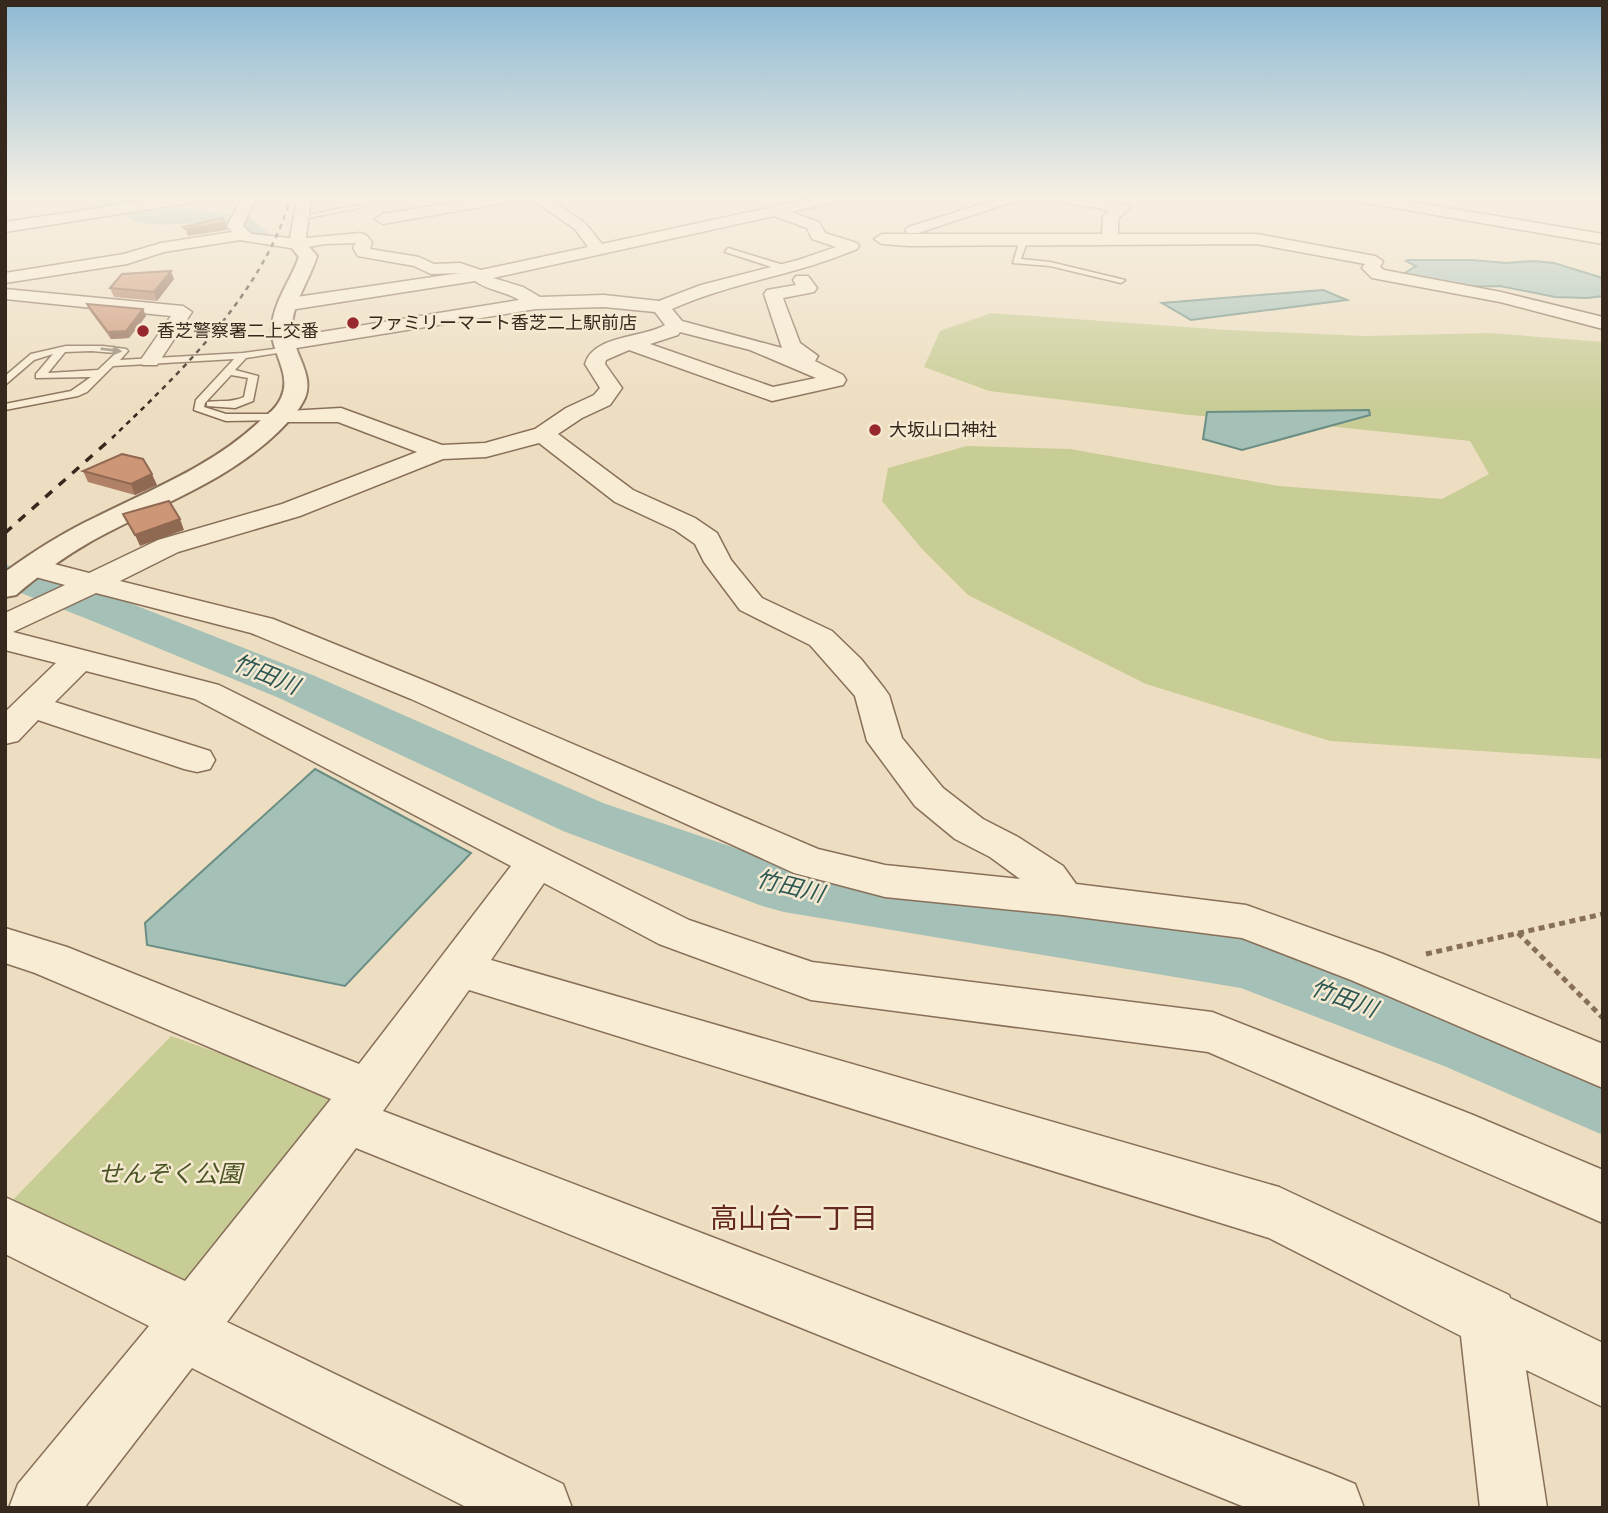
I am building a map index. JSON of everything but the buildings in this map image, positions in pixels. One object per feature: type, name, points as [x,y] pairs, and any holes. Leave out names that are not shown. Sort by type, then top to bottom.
[{"type":"street","points":[[5,278],[60,269]]},
{"type":"street","points":[[18,577],[81,536],[225,464],[254,443],[293,397],[296,375],[282,326],[305,269]]},
{"type":"street","points":[[462,269],[471,271],[492,285],[517,291],[536,303]]},
{"type":"street","points":[[290,304],[511,269]]},
{"type":"street","points":[[286,347],[536,303],[604,301],[661,307],[683,297],[787,269],[796,272],[808,289],[773,294],[777,316],[787,326],[791,346],[808,356],[804,361]]},
{"type":"street","points":[[1372,269],[1386,276],[1501,297],[1603,323]]},
{"type":"street","points":[[5,295],[183,312],[150,361]]},
{"type":"street","points":[[631,344],[772,394],[835,380],[804,361],[675,325],[661,307]]},
{"type":"street","points":[[5,625],[168,546],[291,510],[439,452],[486,450],[543,434],[610,394],[608,379],[595,364],[597,357],[614,348],[671,331],[675,325]]},
{"type":"street","points":[[278,417],[341,415],[439,452]]},
{"type":"street","points":[[543,434],[624,496],[685,524],[707,539],[723,570],[751,604],[821,638],[849,666],[872,695],[885,741],[929,797],[969,830],[1004,847],[1048,877],[1063,899]]},
{"type":"street","points":[[18,577],[91,583],[262,626],[423,692],[808,862],[885,881],[1063,899],[1246,922],[1367,967],[1603,1066]]},
{"type":"street","points":[[5,640],[207,692],[674,932],[811,981],[1212,1032],[1455,1132],[1603,1197]]},
{"type":"street","points":[[5,733],[79,659]]},
{"type":"street","points":[[31,706],[197,760]]},
{"type":"street","points":[[42,1508],[190,1325],[460,969],[536,863]]},
{"type":"street","points":[[5,945],[51,960],[356,1105],[1331,1508]]},
{"type":"street","points":[[460,969],[1279,1214],[1603,1376]]},
{"type":"street","points":[[5,1224],[190,1325],[538,1508]]},
{"type":"street","points":[[1488,1317],[1514,1508]]},
{"type":"lane","points":[[1070,269],[1121,280]]},
{"type":"lane","points":[[112,363],[243,356],[286,347]]},
{"type":"lane","points":[[5,407],[83,390],[123,351],[108,348],[40,376],[61,351]]},
{"type":"lane","points":[[5,382],[32,356],[61,351],[75,362],[102,373]]},
{"type":"lane","points":[[243,356],[200,402],[198,408],[204,412],[239,418],[278,417]]},
{"type":"lane","points":[[200,402],[225,405],[249,400],[253,376],[229,372]]},
{"type":"path","points":[[1367,967],[1603,914]]},
{"type":"path","points":[[1518,933],[1603,1018]]},
{"type":"green space","points":[[991,313],[1228,330],[1365,336],[1490,333],[1603,342],[1603,759],[1330,741],[1146,684],[968,595],[922,549],[882,501],[888,468],[967,446],[1070,449],[1279,486],[1442,499],[1489,474],[1470,441],[1190,415],[989,391],[924,367],[940,331]]},
{"type":"green space","name":"せんぞく公園","points":[[171,1036],[348,1099],[192,1299],[9,1204]]},
{"type":"water","points":[[1412,269],[1572,269],[1603,278],[1603,296],[1555,297],[1500,286],[1457,287],[1403,274]]},
{"type":"water","points":[[1323,290],[1347,300],[1191,320],[1162,303]]},
{"type":"water","points":[[1369,410],[1370,415],[1242,450],[1203,439],[1207,412]]},
{"type":"water","points":[[315,769],[471,853],[345,986],[147,945],[145,923]]},
{"type":"waterway","name":"竹田川","points":[[5,578],[29,581],[106,610],[297,687],[583,817],[784,889],[1247,962],[1469,1044],[1603,1101]]},
{"type":"railway","points":[[112,438],[192,358],[240,299],[259,269]]},
{"type":"railway","points":[[5,533],[113,437]]},
{"type":"place","name":"ファミリーマート香芝二上駅前店","points":[[353,323]]},
{"type":"place","name":"香芝警察署二上交番","points":[[143,331]]},
{"type":"place","name":"大坂山口神社","points":[[875,430]]},
{"type":"district","name":"高山台一丁目","points":[[794,1218]]}]
